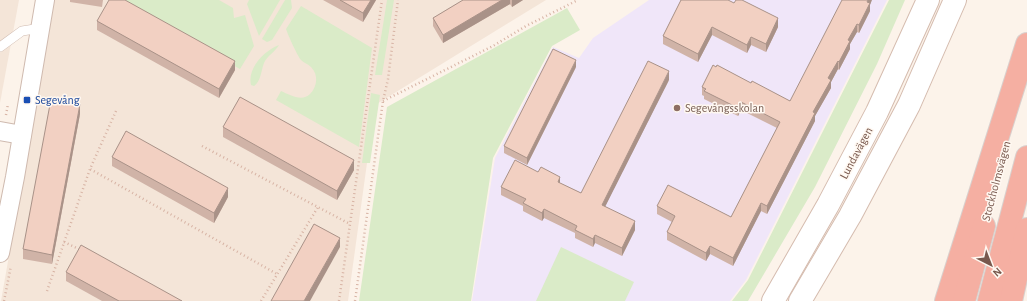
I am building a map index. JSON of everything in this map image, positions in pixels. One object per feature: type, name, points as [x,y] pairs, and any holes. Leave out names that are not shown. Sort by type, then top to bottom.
[{"type":"highway","points":[[946,301],[1027,44]]},
{"type":"highway","name":"Stockholmsvägen","points":[[964,301],[1027,60]]},
{"type":"highway","name":"Stockholmsvägen","points":[[989,301],[1027,157]]},
{"type":"highway","points":[[1011,301],[1027,229]]},
{"type":"main road","name":"Lundavägen","points":[[773,301],[828,205],[877,112],[928,0]]},
{"type":"main road","name":"Lundavägen","points":[[800,301],[850,216],[909,105],[955,0]]},
{"type":"street","points":[[0,253],[45,0]]},
{"type":"street","points":[[0,131],[22,135]]},
{"type":"lane","points":[[0,47],[22,32],[41,28]]},
{"type":"path","points":[[338,301],[382,0]]},
{"type":"path","points":[[355,301],[383,101],[388,79],[398,0]]},
{"type":"path","points":[[568,0],[570,4]]},
{"type":"path","points":[[383,101],[493,46],[526,26],[578,0]]},
{"type":"path","points":[[47,291],[90,169],[116,111]]},
{"type":"path","points":[[202,146],[350,224]]},
{"type":"path","points":[[90,169],[277,274]]},
{"type":"path","points":[[261,301],[318,207]]},
{"type":"path","points":[[64,242],[85,252]]},
{"type":"shaded area","points":[[0,0],[19,0],[0,103]]},
{"type":"shaded area","points":[[54,0],[546,0],[375,105],[348,301],[1,301]]},
{"type":"shaded area","name":"Segevångsskolan","points":[[649,0],[887,0],[746,280],[730,301],[472,301],[495,158],[553,47],[579,58],[593,38]]},
{"type":"green space","points":[[113,0],[219,0],[233,8],[234,18],[245,15],[254,46],[240,69]]},
{"type":"green space","points":[[249,0],[280,0],[259,36],[247,4]]},
{"type":"green space","points":[[285,0],[291,0],[292,8],[272,40],[267,42],[262,39]]},
{"type":"green space","points":[[387,0],[394,0],[382,75],[375,75]]},
{"type":"green space","points":[[889,0],[905,0],[877,64],[815,187],[748,301],[732,301],[748,280]]},
{"type":"green space","points":[[301,6],[372,48],[359,147],[276,100],[281,91],[300,98],[307,96],[316,84],[314,70],[301,60],[286,29]]},
{"type":"green space","points":[[567,8],[580,30],[552,46],[493,158],[471,301],[359,301],[387,107]]},
{"type":"green space","points":[[279,45],[265,61],[256,84],[254,86],[251,85],[250,79],[254,66],[262,56]]},
{"type":"green space","points":[[371,93],[380,95],[370,163],[362,163]]},
{"type":"green space","points":[[561,247],[634,282],[625,301],[536,301]]},
{"type":"building","points":[[109,0],[125,0],[235,61],[219,89],[97,21]]},
{"type":"building","points":[[340,0],[371,0],[363,13]]},
{"type":"building","points":[[463,0],[502,0],[443,35],[433,18]]},
{"type":"building","points":[[681,0],[728,0],[734,3],[736,0],[742,0],[778,18],[766,44],[751,37],[747,45],[712,27],[698,54],[663,36]]},
{"type":"building","points":[[842,0],[868,0],[867,2],[870,3],[859,25],[857,24],[848,40],[850,41],[839,62],[838,61],[828,78],[831,80],[813,112],[815,113],[767,206],[761,203],[733,258],[710,246],[706,253],[667,232],[675,216],[657,206],[668,185],[731,217],[780,122],[741,102],[738,108],[704,91],[706,89],[702,87],[713,65],[716,67],[717,65],[751,83],[752,81],[790,101]]},
{"type":"building","points":[[553,49],[576,60],[527,158],[504,146]]},
{"type":"building","points":[[648,61],[669,71],[602,205],[635,221],[622,248],[595,235],[593,239],[575,230],[577,226],[544,209],[542,213],[523,203],[526,199],[501,187],[515,160],[538,172],[541,167],[560,177],[558,182],[581,193]]},
{"type":"building","points":[[240,97],[354,160],[337,191],[223,127]]},
{"type":"building","points":[[51,99],[80,104],[52,255],[23,249]]},
{"type":"building","points":[[126,131],[228,188],[214,213],[112,157]]},
{"type":"building","points":[[314,224],[340,238],[304,301],[271,301]]},
{"type":"building","points":[[81,245],[182,301],[119,301],[66,272]]},
{"type":"place","name":"Segevång","points":[[27,100]]},
{"type":"place","name":"Segevångsskolan","points":[[677,108]]}]
